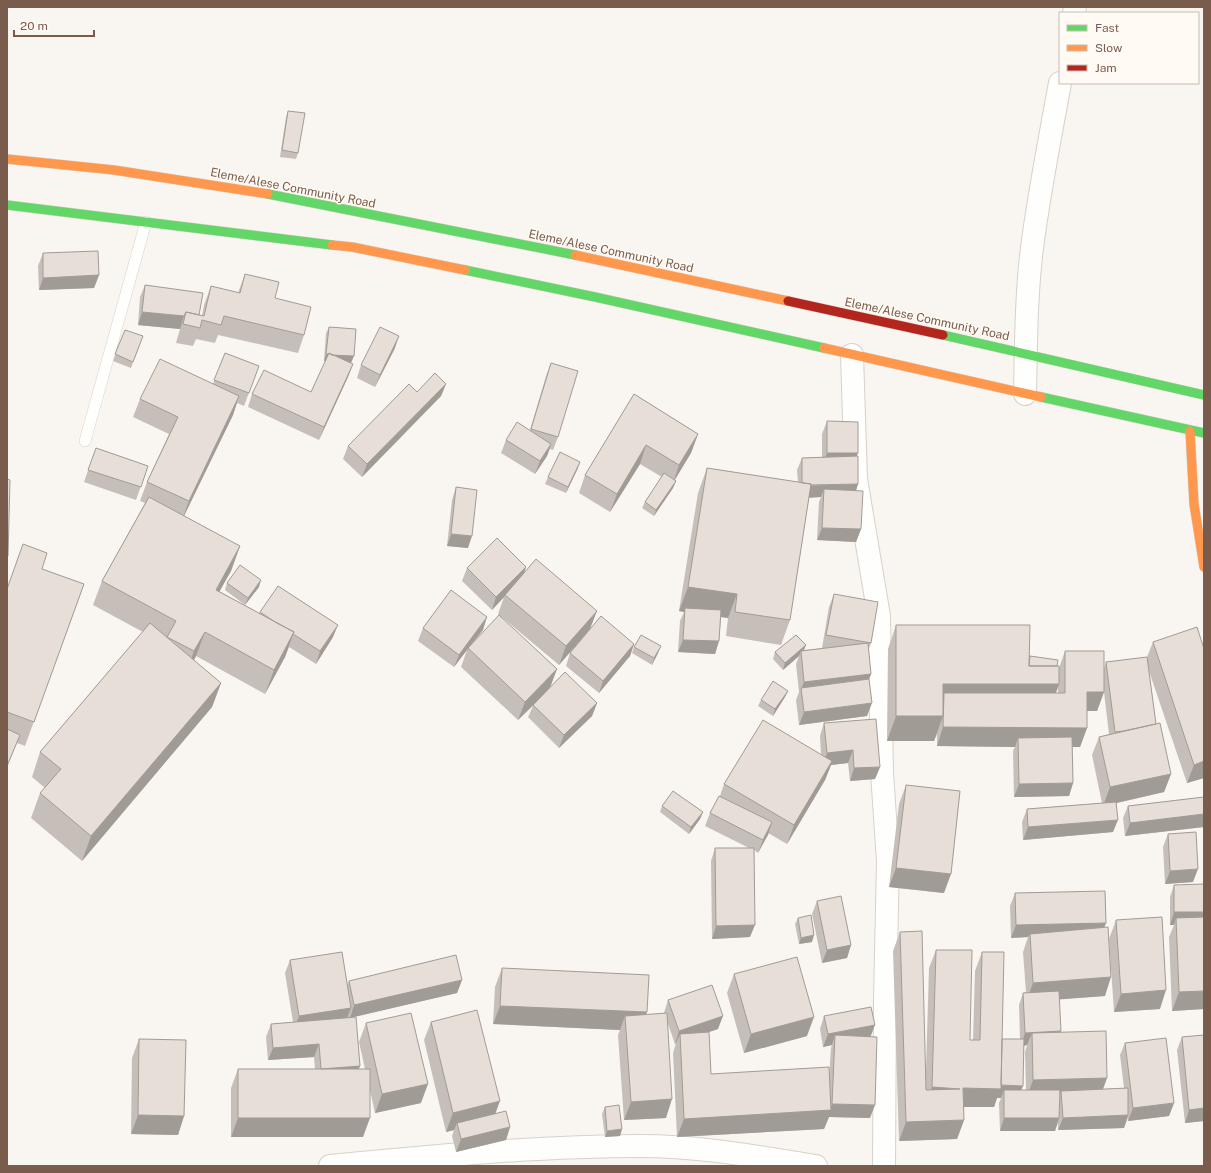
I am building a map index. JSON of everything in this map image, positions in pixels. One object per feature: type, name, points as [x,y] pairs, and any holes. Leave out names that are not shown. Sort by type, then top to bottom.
[{"type":"main road","name":"Eleme/Alese Community Road","points":[[7,159],[114,170],[277,195],[530,245],[1026,354],[1204,395]]},
{"type":"main road","points":[[7,205],[352,247],[595,297],[1204,434]]},
{"type":"main road","points":[[1190,431],[1194,504],[1204,567]]},
{"type":"street","points":[[1025,394],[1028,288],[1032,248],[1046,158],[1060,84]]},
{"type":"street","points":[[852,355],[856,479],[878,616],[882,773],[888,861],[884,1166]]},
{"type":"street","points":[[330,1166],[530,1150],[642,1146],[716,1151],[816,1166]]},
{"type":"lane","points":[[85,441],[146,222]]},
{"type":"building","points":[[288,111],[305,113],[298,153],[282,150]]},
{"type":"building","points":[[98,251],[99,275],[43,278],[43,253]]},
{"type":"building","points":[[245,274],[279,282],[275,298],[311,307],[304,335],[224,316],[221,325],[202,320],[200,328],[183,324],[186,312],[204,316],[211,286],[240,293]]},
{"type":"building","points":[[145,285],[203,293],[199,315],[186,312],[184,316],[142,312]]},
{"type":"building","points":[[329,327],[356,329],[354,356],[331,355],[329,353],[326,354]]},
{"type":"building","points":[[380,327],[399,336],[380,375],[361,365]]},
{"type":"building","points":[[125,330],[143,336],[133,362],[115,354]]},
{"type":"building","points":[[225,353],[259,366],[249,393],[214,380]]},
{"type":"building","points":[[329,353],[353,364],[324,427],[252,394],[264,370],[311,392]]},
{"type":"building","points":[[160,359],[239,396],[189,501],[147,482],[178,417],[140,399]]},
{"type":"building","points":[[551,363],[578,371],[558,437],[531,429]]},
{"type":"building","points":[[435,373],[446,384],[367,464],[348,446],[409,384],[417,392]]},
{"type":"building","points":[[634,394],[698,434],[679,465],[646,445],[617,494],[585,475]]},
{"type":"building","points":[[827,421],[858,422],[858,453],[827,453]]},
{"type":"building","points":[[517,422],[551,444],[540,461],[506,440]]},
{"type":"building","points":[[96,448],[148,466],[141,487],[88,470]]},
{"type":"building","points":[[560,452],[580,462],[568,487],[548,477]]},
{"type":"building","points":[[858,456],[858,484],[811,485],[802,483],[802,458]]},
{"type":"building","points":[[707,468],[811,484],[790,620],[735,612],[737,594],[688,587]]},
{"type":"building","points":[[664,473],[676,481],[656,510],[645,502]]},
{"type":"building","points":[[7,479],[10,480],[8,556],[7,556]]},
{"type":"building","points":[[456,487],[477,490],[472,536],[451,534]]},
{"type":"building","points":[[824,489],[863,491],[861,529],[822,528]]},
{"type":"building","points":[[149,497],[240,546],[216,590],[294,632],[274,670],[205,632],[194,651],[167,637],[176,621],[102,581]]},
{"type":"building","points":[[497,538],[526,567],[496,597],[467,568]]},
{"type":"building","points":[[23,544],[47,553],[42,569],[84,584],[34,722],[7,712],[7,589]]},
{"type":"building","points":[[536,559],[597,611],[566,646],[505,595]]},
{"type":"building","points":[[240,565],[261,580],[248,598],[227,583]]},
{"type":"building","points":[[278,586],[338,625],[320,651],[293,634],[294,632],[260,612]]},
{"type":"building","points":[[451,590],[487,617],[459,655],[423,628]]},
{"type":"building","points":[[834,594],[878,602],[871,643],[826,635]]},
{"type":"building","points":[[685,608],[721,610],[719,641],[683,640]]},
{"type":"building","points":[[499,615],[557,669],[525,702],[468,648]]},
{"type":"building","points":[[601,616],[634,644],[603,681],[570,653]]},
{"type":"building","points":[[150,623],[221,683],[91,836],[40,793],[61,769],[40,752]]},
{"type":"building","points":[[896,625],[1030,625],[1029,666],[1059,666],[1059,684],[943,684],[943,716],[896,716]]},
{"type":"building","points":[[1197,627],[1204,649],[1204,761],[1194,765],[1153,642]]},
{"type":"building","points":[[641,635],[661,646],[654,658],[634,647]]},
{"type":"building","points":[[796,635],[806,645],[785,663],[775,652]]},
{"type":"building","points":[[868,643],[871,674],[804,682],[801,651]]},
{"type":"building","points":[[1065,651],[1104,651],[1104,692],[1087,692],[1087,728],[943,727],[944,693],[1065,693]]},
{"type":"building","points":[[1030,656],[1058,660],[1057,666],[1029,666]]},
{"type":"building","points":[[1147,657],[1156,724],[1115,732],[1106,662]]},
{"type":"building","points":[[565,672],[597,703],[564,735],[533,705]]},
{"type":"building","points":[[869,679],[872,703],[804,712],[801,688]]},
{"type":"building","points":[[773,681],[788,691],[775,709],[761,700]]},
{"type":"building","points":[[876,719],[880,767],[854,768],[853,750],[827,753],[824,723]]},
{"type":"building","points":[[763,720],[832,761],[794,825],[724,784]]},
{"type":"building","points":[[1160,723],[1171,774],[1110,787],[1099,737]]},
{"type":"building","points":[[7,729],[20,735],[7,766]]},
{"type":"building","points":[[1072,737],[1073,783],[1019,784],[1018,738]]},
{"type":"building","points":[[906,785],[960,791],[951,874],[896,868]]},
{"type":"building","points":[[673,791],[703,812],[691,827],[662,806]]},
{"type":"building","points":[[719,796],[772,822],[763,840],[710,813]]},
{"type":"building","points":[[1204,797],[1204,814],[1130,823],[1128,806]]},
{"type":"building","points":[[1116,802],[1118,820],[1028,827],[1027,809]]},
{"type":"building","points":[[1196,832],[1198,869],[1170,871],[1168,834]]},
{"type":"building","points":[[715,848],[754,848],[755,925],[716,926]]},
{"type":"building","points":[[1204,884],[1204,912],[1174,912],[1174,885]]},
{"type":"building","points":[[1105,891],[1106,923],[1016,925],[1015,893]]},
{"type":"building","points":[[841,896],[851,945],[827,950],[817,901]]},
{"type":"building","points":[[811,915],[814,935],[801,938],[798,918]]},
{"type":"building","points":[[1162,917],[1166,990],[1121,994],[1116,920]]},
{"type":"building","points":[[1204,917],[1204,991],[1179,992],[1176,918]]},
{"type":"building","points":[[1108,927],[1111,977],[1033,983],[1030,934]]},
{"type":"building","points":[[922,931],[926,1090],[960,1089],[932,1087],[936,950],[972,950],[970,1040],[980,1040],[982,952],[1004,952],[1001,1089],[963,1088],[964,1120],[906,1122],[900,932]]},
{"type":"building","points":[[342,952],[351,1008],[299,1016],[290,960]]},
{"type":"building","points":[[456,955],[462,980],[354,1005],[349,981]]},
{"type":"building","points":[[797,957],[814,1017],[751,1034],[734,974]]},
{"type":"building","points":[[502,968],[649,975],[647,1012],[500,1006]]},
{"type":"building","points":[[712,985],[723,1016],[679,1031],[668,1000]]},
{"type":"building","points":[[1059,991],[1061,1031],[1025,1033],[1023,993]]},
{"type":"building","points":[[871,1007],[875,1025],[828,1034],[824,1016]]},
{"type":"building","points":[[477,1010],[500,1101],[453,1113],[431,1022]]},
{"type":"building","points":[[411,1013],[428,1084],[382,1094],[366,1023]]},
{"type":"building","points":[[667,1013],[672,1099],[631,1102],[625,1016]]},
{"type":"building","points":[[356,1017],[360,1066],[321,1069],[319,1044],[273,1048],[271,1024]]},
{"type":"building","points":[[1106,1031],[1107,1078],[1033,1080],[1032,1033]]},
{"type":"building","points":[[709,1032],[711,1074],[829,1067],[831,1110],[684,1119],[680,1034]]},
{"type":"building","points":[[835,1035],[877,1037],[875,1105],[832,1104]]},
{"type":"building","points":[[1204,1035],[1204,1108],[1189,1110],[1182,1037]]},
{"type":"building","points":[[1166,1038],[1174,1103],[1133,1108],[1125,1043]]},
{"type":"building","points":[[139,1039],[186,1040],[184,1116],[138,1115]]},
{"type":"building","points":[[1002,1039],[1024,1039],[1023,1086],[1001,1085]]},
{"type":"building","points":[[238,1069],[370,1069],[370,1118],[238,1118]]},
{"type":"building","points":[[1128,1088],[1128,1115],[1063,1118],[1061,1091]]},
{"type":"building","points":[[1004,1090],[1060,1090],[1059,1118],[1004,1118]]},
{"type":"building","points":[[619,1105],[622,1129],[607,1131],[605,1107]]},
{"type":"building","points":[[506,1111],[510,1127],[461,1139],[457,1123]]},
{"type":"traffic: fast","points":[[268,194],[575,255]]},
{"type":"traffic: fast","points":[[7,205],[332,245]]},
{"type":"traffic: fast","points":[[465,270],[595,297],[824,348]]},
{"type":"traffic: fast","points":[[943,335],[1204,395]]},
{"type":"traffic: fast","points":[[1041,397],[1204,433]]},
{"type":"traffic: slow","points":[[7,159],[114,170],[268,194]]},
{"type":"traffic: slow","points":[[332,245],[352,247],[465,270]]},
{"type":"traffic: slow","points":[[575,255],[788,301]]},
{"type":"traffic: slow","points":[[824,348],[1041,397]]},
{"type":"traffic: slow","points":[[1190,431],[1194,504],[1204,567]]},
{"type":"traffic: jam","points":[[788,301],[943,335]]}]
